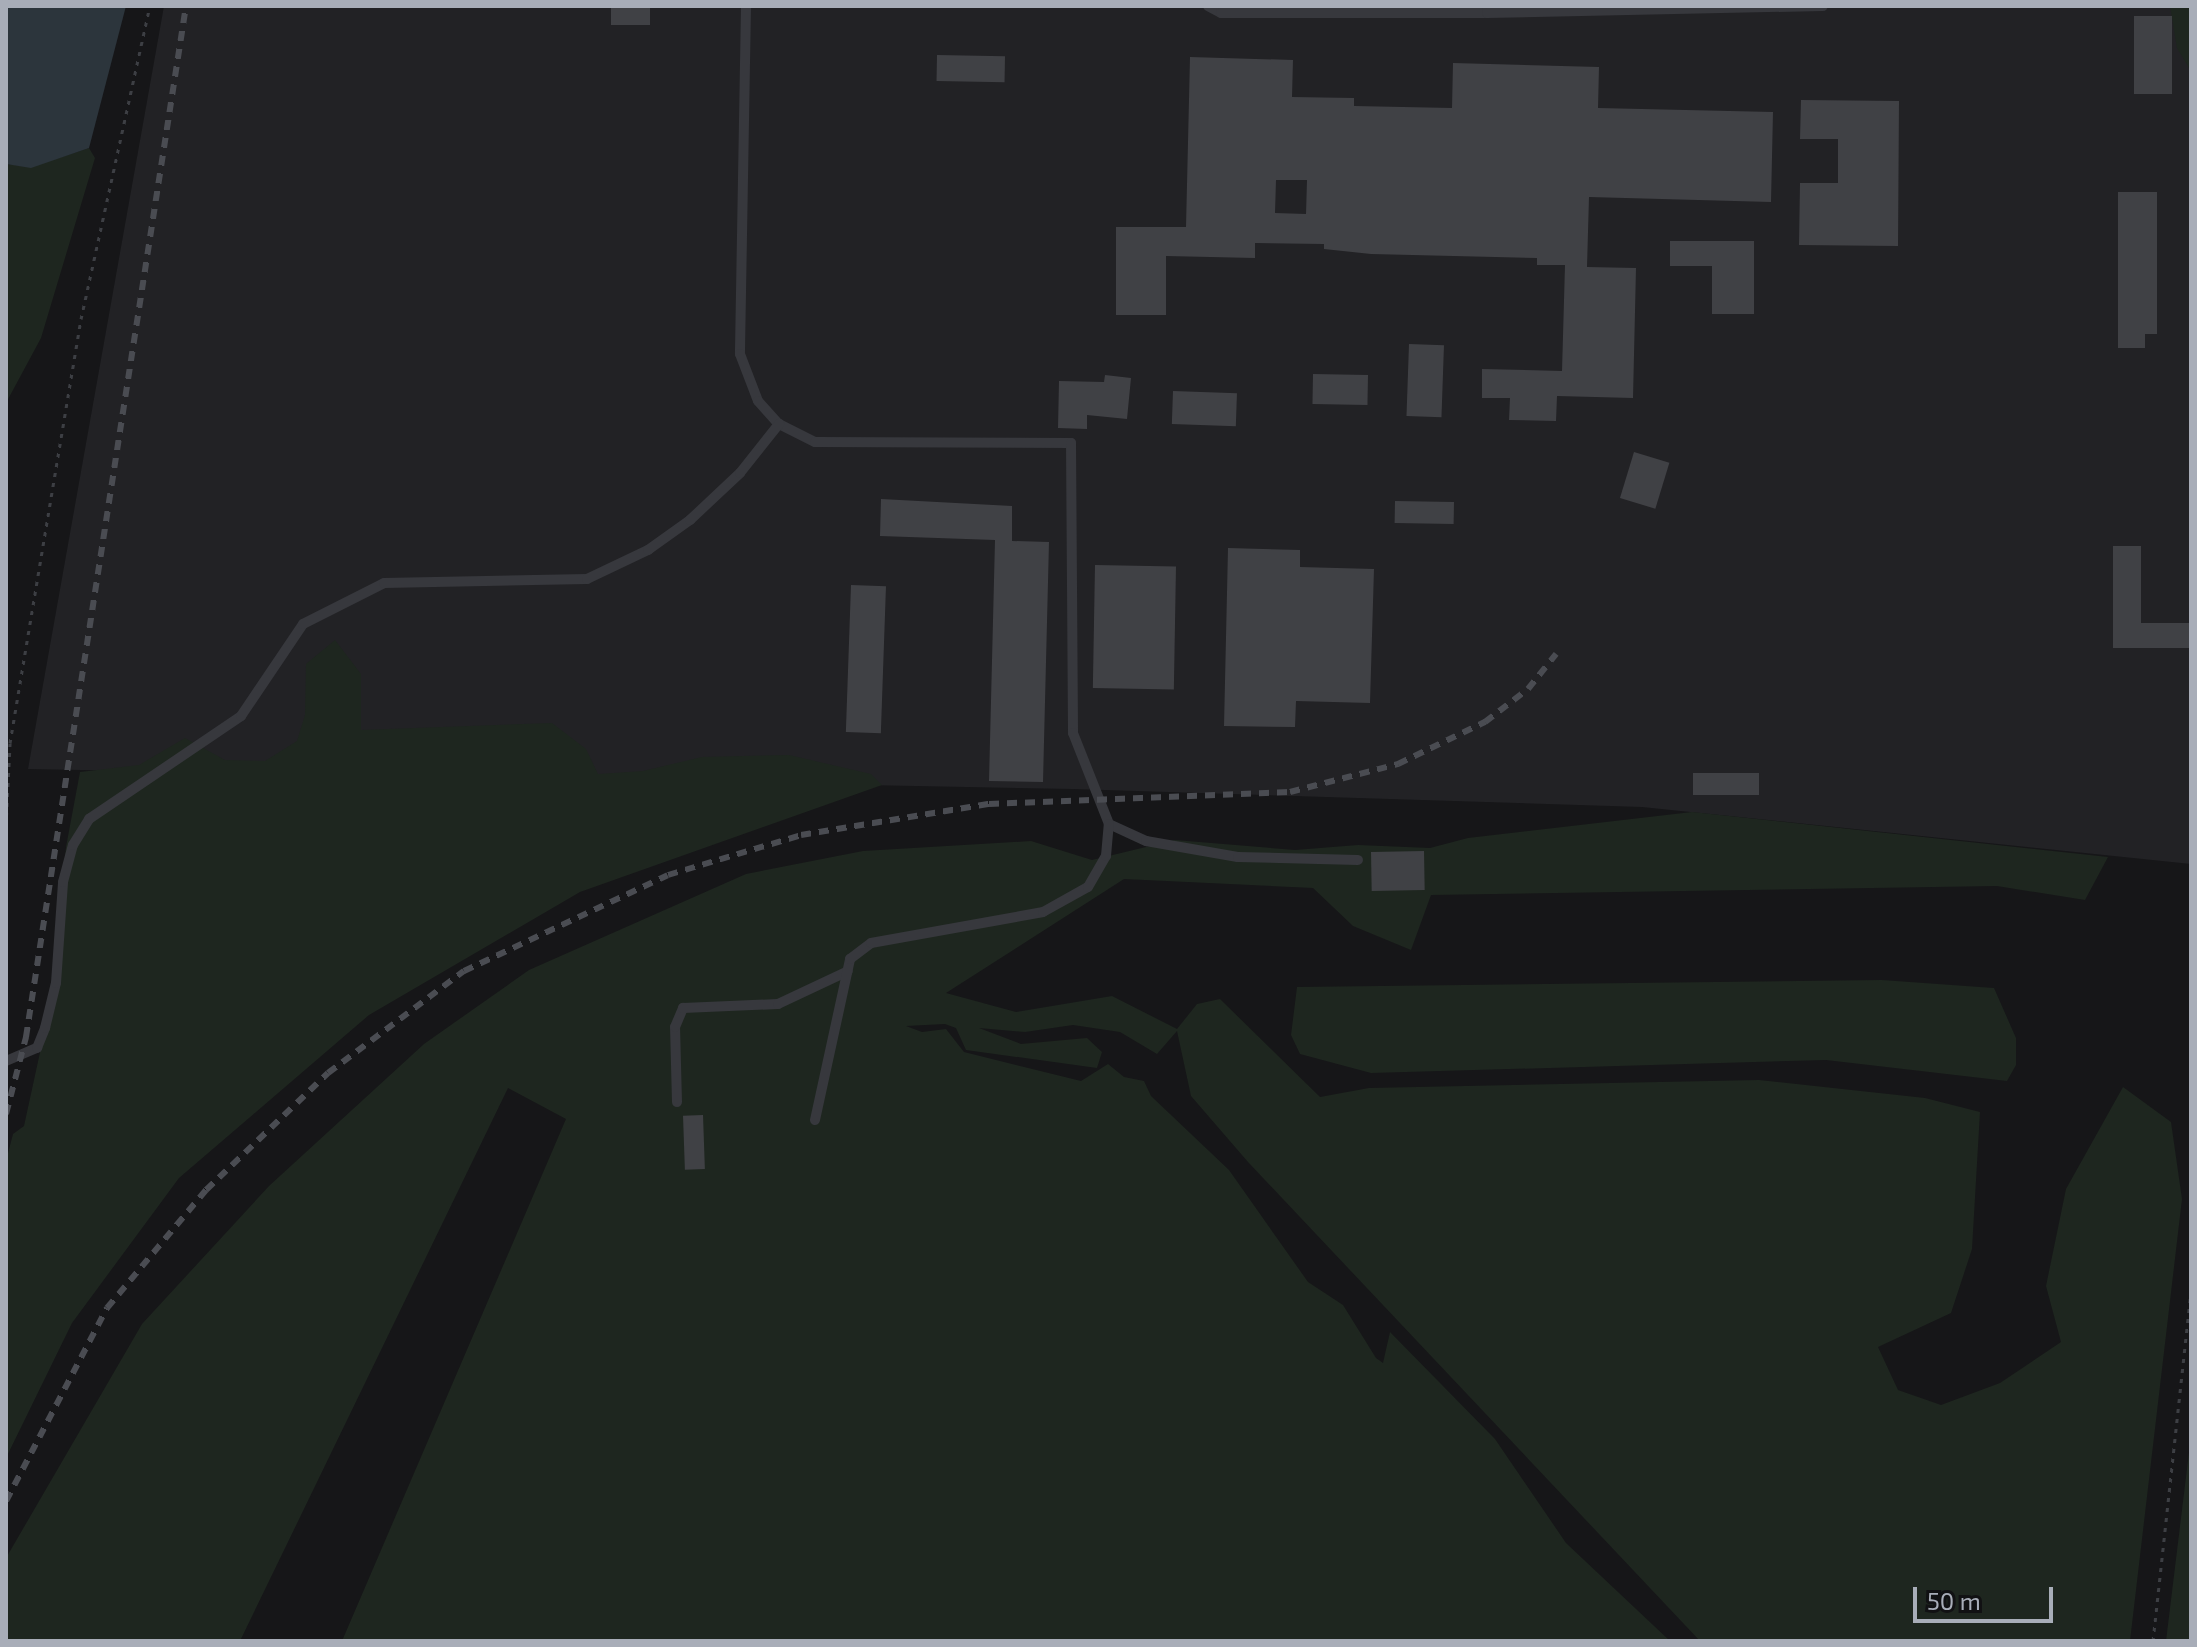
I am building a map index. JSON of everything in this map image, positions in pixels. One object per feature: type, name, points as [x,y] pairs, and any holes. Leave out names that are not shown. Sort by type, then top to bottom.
[{"type":"lane","points":[[746,6],[740,354],[758,401],[779,424],[815,442],[1071,443],[1073,733],[1109,824],[1106,856],[1088,887],[1043,912],[871,943],[850,959],[815,1120]]},
{"type":"lane","points":[[1208,6],[1221,13],[1823,6]]},
{"type":"lane","points":[[6,1061],[37,1048],[45,1028],[56,983],[63,882],[73,845],[89,819],[241,716],[303,624],[384,583],[587,579],[648,550],[690,520],[740,473],[779,424]]},
{"type":"lane","points":[[1109,824],[1146,841],[1238,857],[1358,860]]},
{"type":"lane","points":[[677,1102],[675,1027],[683,1008],[778,1004],[848,971]]},
{"type":"path","points":[[6,826],[10,743],[81,319],[150,6]]},
{"type":"path","points":[[2153,1641],[2191,1291]]},
{"type":"shaded area","points":[[6,6],[126,6],[89,148],[31,168],[6,164]]},
{"type":"shaded area","points":[[164,6],[2191,6],[2191,864],[1642,807],[1073,789],[28,769]]},
{"type":"shaded area","points":[[2170,6],[2191,6],[2191,71],[2177,48]]},
{"type":"shaded area","points":[[89,148],[95,158],[41,338],[6,403],[6,164],[31,167]]},
{"type":"shaded area","points":[[335,640],[361,674],[361,730],[552,723],[586,749],[598,774],[643,771],[702,757],[789,755],[871,774],[882,785],[580,892],[369,1015],[179,1178],[72,1323],[6,1458],[6,1161],[13,1134],[24,1126],[49,1011],[66,847],[80,772],[139,765],[185,738],[225,760],[265,761],[297,741],[305,715],[306,664]]},
{"type":"shaded area","points":[[1692,812],[2108,857],[2085,900],[1997,886],[1431,895],[1411,950],[1353,926],[1313,888],[1124,879],[946,993],[1016,1012],[1112,996],[1177,1029],[1197,1004],[1220,999],[1320,1097],[1369,1088],[1759,1080],[1925,1098],[1980,1112],[1972,1249],[1951,1313],[1878,1347],[1898,1390],[1941,1405],[2000,1383],[2061,1342],[2046,1286],[2066,1189],[2123,1087],[2171,1122],[2182,1199],[2130,1641],[1700,1641],[1248,1162],[1191,1096],[1177,1031],[1157,1054],[1120,1032],[1073,1025],[1025,1032],[979,1028],[1021,1044],[1087,1038],[1102,1052],[1097,1068],[966,1050],[956,1028],[945,1024],[906,1026],[922,1032],[946,1029],[964,1052],[1081,1081],[1108,1064],[1124,1077],[1144,1081],[1151,1096],[1229,1170],[1308,1282],[1343,1305],[1376,1358],[1383,1363],[1390,1332],[1495,1439],[1566,1543],[1670,1641],[342,1641],[566,1119],[508,1088],[240,1641],[6,1641],[6,1558],[142,1324],[269,1186],[424,1044],[529,970],[746,874],[863,851],[1031,841],[1092,860],[1175,840],[1295,850],[1358,845],[1430,848],[1468,838]]},
{"type":"shaded area","points":[[1882,980],[1994,988],[2016,1038],[2016,1065],[2007,1081],[1826,1060],[1371,1073],[1300,1054],[1291,1035],[1297,987]]},
{"type":"shaded area","points":[[2191,1436],[2191,1641],[2166,1641]]},
{"type":"building","points":[[611,6],[650,6],[650,25],[611,25]]},
{"type":"building","points":[[2134,16],[2172,16],[2172,94],[2134,94]]},
{"type":"building","points":[[937,55],[1005,56],[1005,82],[937,81]]},
{"type":"building","points":[[1190,57],[1293,60],[1292,97],[1354,98],[1354,106],[1452,108],[1453,63],[1599,67],[1598,108],[1773,112],[1771,202],[1589,197],[1587,267],[1636,268],[1633,398],[1557,396],[1556,421],[1509,420],[1510,398],[1482,398],[1482,369],[1562,371],[1565,265],[1537,265],[1537,258],[1371,254],[1324,249],[1324,244],[1255,243],[1255,258],[1166,256],[1166,315],[1116,315],[1116,227],[1186,227]],"holes":[[[1276,180],[1307,180],[1306,214],[1275,213]]]},
{"type":"building","points":[[1801,100],[1899,101],[1898,246],[1799,245],[1800,183],[1838,183],[1838,139],[1800,139]]},
{"type":"building","points":[[2118,192],[2157,192],[2157,334],[2145,334],[2145,348],[2118,348]]},
{"type":"building","points":[[1670,241],[1754,241],[1754,314],[1712,314],[1712,266],[1670,266]]},
{"type":"building","points":[[1409,344],[1444,345],[1441,417],[1406,416]]},
{"type":"building","points":[[1313,374],[1368,375],[1367,405],[1312,404]]},
{"type":"building","points":[[1105,375],[1131,378],[1127,419],[1087,415],[1087,429],[1058,428],[1059,381],[1104,382]]},
{"type":"building","points":[[1173,391],[1237,393],[1236,426],[1172,424]]},
{"type":"building","points":[[1634,452],[1669,463],[1655,509],[1620,498]]},
{"type":"building","points":[[881,499],[1012,506],[1012,541],[1049,542],[1043,782],[989,781],[995,540],[880,536]]},
{"type":"building","points":[[1395,501],[1454,502],[1454,524],[1395,523]]},
{"type":"building","points":[[2113,546],[2141,546],[2141,623],[2191,623],[2191,648],[2113,648]]},
{"type":"building","points":[[1228,548],[1300,550],[1300,567],[1374,569],[1370,703],[1296,701],[1295,727],[1224,726]]},
{"type":"building","points":[[1095,565],[1176,566],[1174,689],[1093,688]]},
{"type":"building","points":[[851,585],[886,586],[881,733],[846,732]]},
{"type":"building","points":[[1693,773],[1759,773],[1759,795],[1693,795]]},
{"type":"building","points":[[1424,851],[1425,890],[1372,891],[1371,852]]},
{"type":"building","points":[[703,1115],[705,1169],[685,1170],[683,1116]]},
{"type":"railway","points":[[6,1114],[26,1037],[186,6]]},
{"type":"railway","points":[[6,1501],[107,1308],[206,1190],[328,1073],[464,971],[668,875],[801,835],[989,804],[1290,792],[1398,764],[1485,722],[1528,689],[1556,654]]}]
